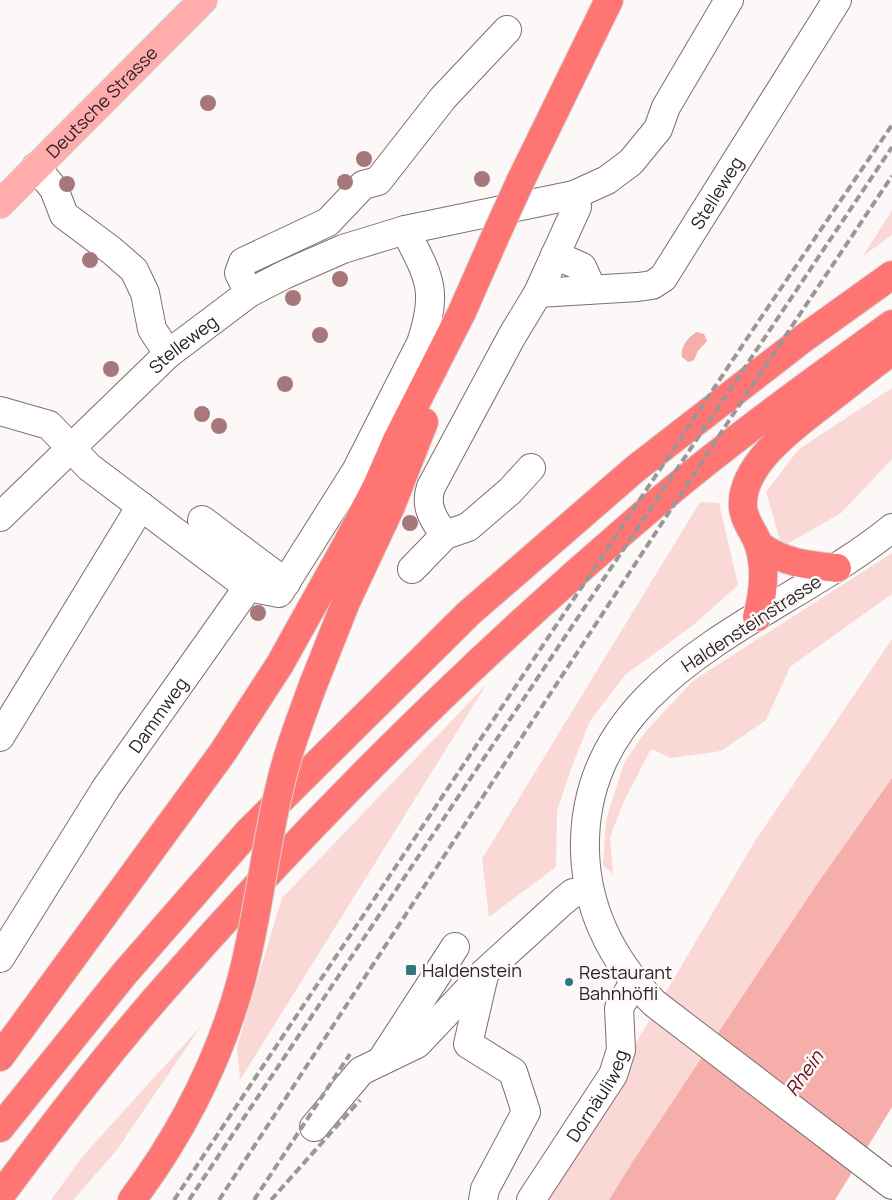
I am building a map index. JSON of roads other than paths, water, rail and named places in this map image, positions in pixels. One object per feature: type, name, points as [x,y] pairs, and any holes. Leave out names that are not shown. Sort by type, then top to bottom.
[{"type":"highway","points":[[0,1056],[223,752],[280,664],[348,542],[462,312],[520,182],[609,0]]},
{"type":"highway","points":[[0,1128],[125,973],[248,832],[469,612],[635,469],[804,338],[892,275]]},
{"type":"highway","points":[[132,1200],[173,1140],[213,1065],[229,1025],[242,981],[258,909],[286,762],[313,685],[346,602],[391,506],[415,448],[462,312]]},
{"type":"highway","points":[[0,1196],[104,1060],[208,939],[291,848],[449,688],[534,610],[669,493],[824,373],[892,324]]},
{"type":"highway","points":[[757,617],[763,583],[759,545],[745,519],[743,506],[744,495],[754,471],[789,431],[892,350]]},
{"type":"highway","points":[[759,545],[774,555],[788,561],[837,568]]},
{"type":"main road","name":"Deutsche Strasse","points":[[0,204],[203,0]]},
{"type":"street","name":"Stelleweg","points":[[0,517],[168,354],[249,293],[286,274],[343,249],[405,230],[574,195],[607,180],[644,149],[658,129],[666,107],[728,0]]},
{"type":"street","name":"Stelleweg","points":[[538,293],[592,289],[625,289],[652,285],[663,278],[838,0]]},
{"type":"street","points":[[249,293],[239,273],[243,262],[328,222],[363,186],[378,180],[442,98],[508,30]]},
{"type":"street","points":[[36,167],[54,189],[64,215],[111,250],[134,270],[145,293],[152,329],[168,354]]},
{"type":"street","points":[[446,535],[434,521],[428,504],[431,487],[512,336],[538,293],[577,207],[574,195]]},
{"type":"street","points":[[0,411],[49,425],[89,467],[248,588],[279,593],[356,471],[421,343],[428,321],[432,298],[430,285],[419,257],[405,230]]},
{"type":"street","points":[[555,255],[582,267],[592,289]]},
{"type":"street","points":[[412,569],[446,535],[468,527],[510,491],[532,468]]},
{"type":"street","points":[[0,737],[141,506]]},
{"type":"street","points":[[202,520],[286,583]]},
{"type":"street","name":"Haldensteinstrasse","points":[[892,528],[837,568],[716,642],[676,670],[635,711],[620,731],[597,776],[587,810],[585,836],[590,889],[598,921],[613,952],[634,982],[654,1003],[892,1185]]},
{"type":"street","name":"Dammweg","points":[[0,958],[106,788],[248,588]]},
{"type":"street","points":[[314,1127],[362,1071],[417,1044],[484,973],[573,892],[590,889]]},
{"type":"street","points":[[381,1061],[455,947]]},
{"type":"street","points":[[483,1200],[485,1189],[526,1112],[514,1072],[468,1044],[484,973]]},
{"type":"street","name":"Dornäuliweg","points":[[531,1200],[613,1075],[621,1050],[619,1008],[634,982]]},
{"type":"water","points":[[697,332],[704,334],[707,341],[698,351],[694,360],[688,362],[682,357],[682,349],[688,339]]},
{"type":"water","name":"Rhein","points":[[892,778],[892,1107],[835,1200],[609,1200],[817,884]]},
{"type":"railway","points":[[174,1200],[760,319],[892,125]]},
{"type":"railway","points":[[189,1200],[892,147]]},
{"type":"railway","points":[[219,1200],[732,416],[892,176]]},
{"type":"railway","points":[[254,1200],[350,1054]]},
{"type":"railway","points":[[271,1200],[360,1100]]},
{"type":"place","name":"Haldenstein","points":[[411,970]]},
{"type":"place","name":"Restaurant Bahnhöfli","points":[[569,982]]}]
